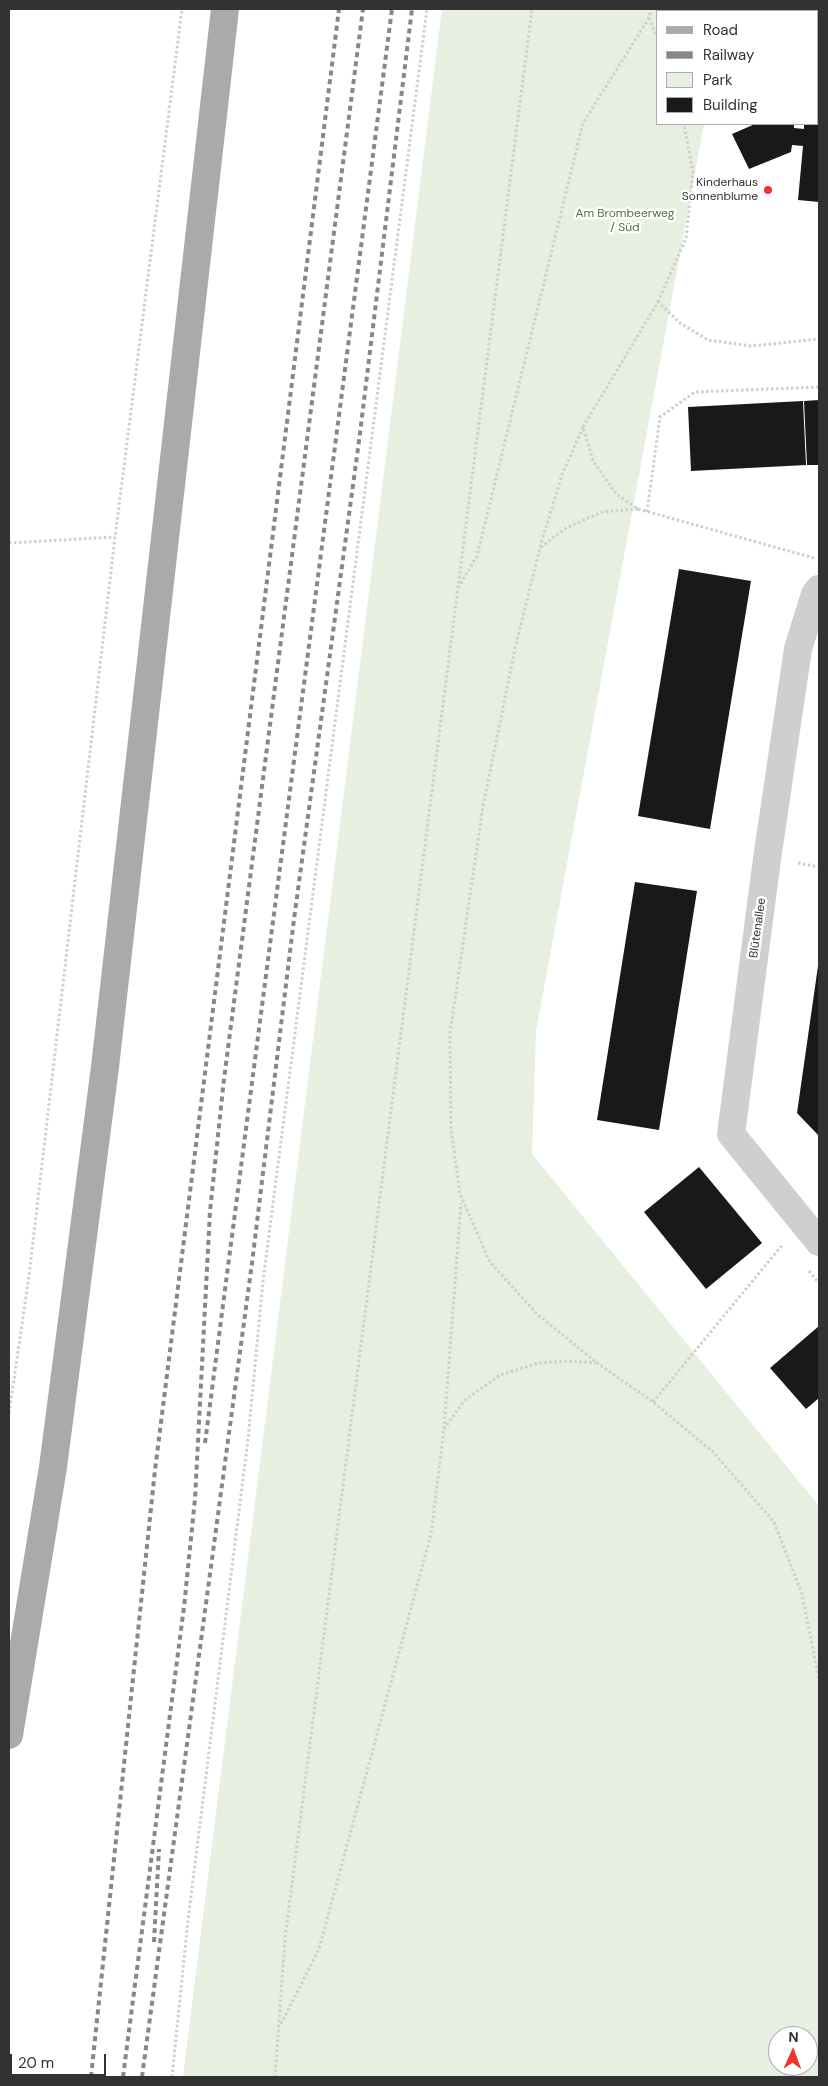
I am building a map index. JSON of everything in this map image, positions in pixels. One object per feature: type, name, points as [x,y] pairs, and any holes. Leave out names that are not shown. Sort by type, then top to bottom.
[{"type":"main road","points":[[9,1735],[53,1467],[110,1028],[225,9]]},
{"type":"street","name":"Blütenallee","points":[[819,589],[815,594],[798,649],[767,859],[731,1134],[819,1242]]},
{"type":"path","points":[[9,1412],[29,1276],[114,537],[182,9]]},
{"type":"path","points":[[172,2077],[189,1910],[248,1439],[263,1281],[427,9]]},
{"type":"path","points":[[275,2077],[285,1938],[532,9]]},
{"type":"path","points":[[456,591],[477,556],[583,123],[649,18],[651,9]]},
{"type":"path","points":[[649,18],[656,36]]},
{"type":"path","points":[[280,2027],[319,1949],[431,1534],[444,1429],[462,1201],[451,1128],[450,1033],[483,806],[516,644],[540,548],[562,475],[583,427],[658,302],[686,238],[693,173],[684,125]]},
{"type":"path","points":[[658,302],[680,323],[708,340],[750,346],[819,339]]},
{"type":"path","points":[[647,512],[660,417],[695,392],[819,387]]},
{"type":"path","points":[[583,427],[593,461],[616,494],[638,508],[819,559]]},
{"type":"path","points":[[540,548],[566,528],[602,512],[638,508]]},
{"type":"path","points":[[9,543],[114,537]]},
{"type":"path","points":[[462,1201],[490,1262],[536,1313],[597,1363],[653,1402],[713,1452],[774,1522],[802,1594],[819,1680]]},
{"type":"path","points":[[653,1402],[782,1244]]},
{"type":"path","points":[[444,1429],[465,1400],[500,1375],[539,1363],[568,1361],[597,1363]]},
{"type":"green space","name":"Am Brombeerweg / Süd","points":[[442,9],[726,9],[656,10],[656,125],[704,125],[536,1031],[532,1154],[819,1506],[819,2077],[183,2077]]},
{"type":"building","points":[[819,9],[819,21],[818,10],[729,10]]},
{"type":"building","points":[[819,115],[819,202],[798,200],[803,146],[792,145],[791,152],[749,169],[732,134],[753,125],[794,125],[794,128],[804,129],[804,125],[818,125]]},
{"type":"building","points":[[819,400],[819,465],[807,465],[804,401]]},
{"type":"building","points":[[803,401],[806,465],[691,471],[688,407]]},
{"type":"building","points":[[679,569],[751,581],[710,829],[638,816]]},
{"type":"building","points":[[635,882],[697,891],[659,1130],[597,1120]]},
{"type":"building","points":[[819,966],[819,1136],[797,1113]]},
{"type":"building","points":[[699,1167],[762,1243],[706,1289],[644,1212]]},
{"type":"building","points":[[819,1326],[819,1398],[806,1409],[770,1368]]},
{"type":"railway","points":[[91,2077],[155,1470],[339,9]]},
{"type":"railway","points":[[123,2077],[184,1607],[195,1499],[210,1211],[224,1079],[363,9]]},
{"type":"railway","points":[[205,1443],[392,9]]},
{"type":"railway","points":[[142,2077],[252,1263],[294,919],[359,441],[412,9]]},
{"type":"railway","points":[[154,1942],[159,1849]]},
{"type":"place","name":"Kinderhaus Sonnenblume","points":[[768,190]]}]
